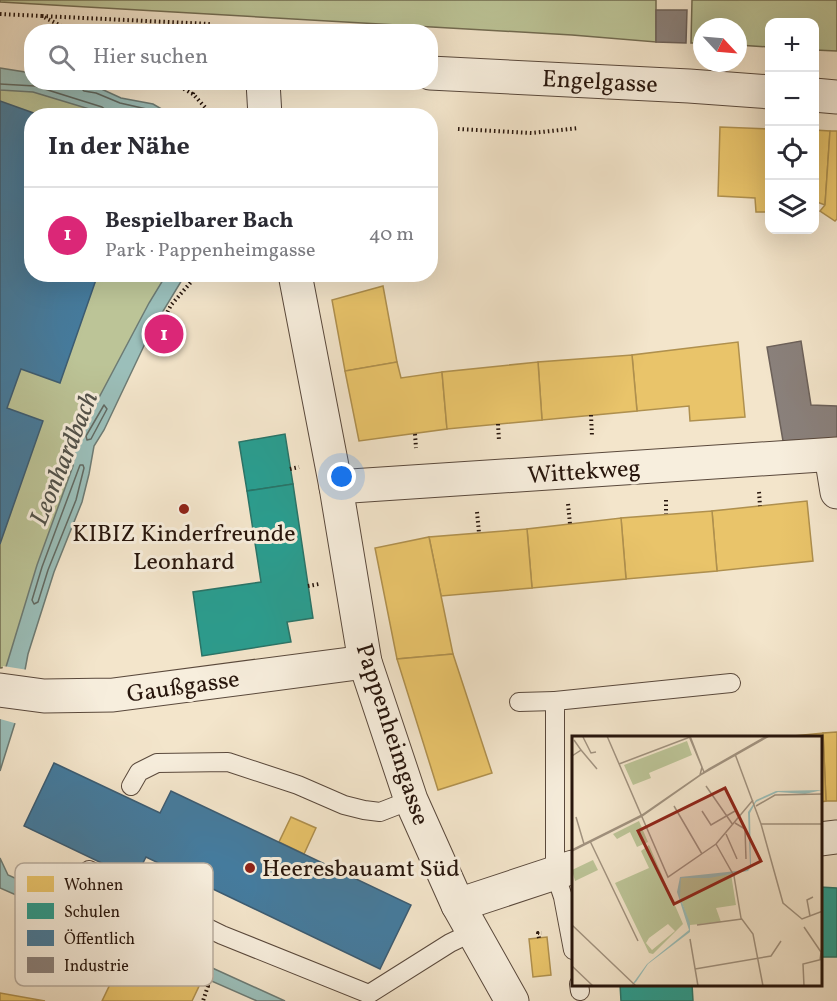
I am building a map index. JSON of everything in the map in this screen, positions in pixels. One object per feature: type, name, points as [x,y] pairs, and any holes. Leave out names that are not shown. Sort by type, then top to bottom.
[{"type":"street","name":"Engelgasse","points":[[438,73],[765,92]]},
{"type":"street","points":[[264,90],[265,108]]},
{"type":"street","points":[[819,95],[837,97]]},
{"type":"street","name":"Pappenheimgasse","points":[[297,282],[336,487],[365,662],[411,800],[466,919],[512,1001]]},
{"type":"street","name":"Wittekweg","points":[[336,487],[834,455],[837,492]]},
{"type":"street","name":"Gaußgasse","points":[[0,690],[44,696],[113,695],[365,662]]},
{"type":"street","points":[[822,839],[837,837]]},
{"type":"street","points":[[466,919],[564,870]]},
{"type":"lane","points":[[519,702],[555,701],[731,683]]},
{"type":"lane","points":[[555,701],[564,870],[563,897],[572,945]]},
{"type":"lane","points":[[131,786],[139,772],[157,763],[228,762],[298,785],[344,805],[364,810],[380,812],[411,800]]},
{"type":"lane","points":[[213,931],[369,994],[450,943],[466,919]]},
{"type":"path","points":[[0,14],[210,24]]},
{"type":"path","points":[[42,16],[58,24]]},
{"type":"path","points":[[186,90],[206,108]]},
{"type":"path","points":[[193,90],[193,94]]},
{"type":"path","points":[[458,129],[532,133],[579,128]]},
{"type":"path","points":[[151,344],[171,305],[191,282]]},
{"type":"path","points":[[164,320],[172,325]]},
{"type":"path","points":[[591,415],[593,442]]},
{"type":"path","points":[[498,424],[500,451]]},
{"type":"path","points":[[477,511],[479,533]]},
{"type":"path","points":[[203,1001],[208,986]]},
{"type":"green space","points":[[0,0],[656,0],[656,42],[438,27],[438,24],[381,24],[0,2]]},
{"type":"green space","points":[[692,0],[837,0],[837,51],[819,50],[819,18],[765,18],[765,47],[747,46],[747,18],[693,18],[693,43],[691,43]]},
{"type":"green space","points":[[0,80],[24,86],[24,90],[42,90],[117,108],[24,108],[24,282],[172,282],[90,438],[18,666],[0,668]]},
{"type":"water","points":[[0,68],[24,72],[24,90],[104,90],[121,98],[153,104],[160,108],[86,108],[33,92],[0,90]]},
{"type":"water","name":"Leonhardbach","points":[[162,282],[181,282],[151,331],[104,430],[94,446],[82,502],[54,572],[28,654],[15,723],[0,771],[0,708],[6,667],[37,565],[73,466],[76,441]]},
{"type":"water","points":[[0,858],[8,875],[15,878],[15,895],[0,888]]},
{"type":"water","points":[[213,968],[285,1001],[257,1001],[213,982]]},
{"type":"pier","points":[[3,666],[28,670],[18,724],[0,719],[0,686]]},
{"type":"building: Wohnen","points":[[720,127],[765,129],[765,212],[756,212],[755,198],[718,196]]},
{"type":"building: Wohnen","points":[[819,130],[830,131],[825,205],[819,203]]},
{"type":"building: Wohnen","points":[[830,131],[837,131],[837,219],[835,221],[820,211],[825,205]]},
{"type":"building: Wohnen","points":[[383,286],[397,362],[345,371],[332,300]]},
{"type":"building: Wohnen","points":[[738,342],[745,417],[690,421],[689,406],[637,411],[632,355]]},
{"type":"building: Wohnen","points":[[632,355],[637,411],[542,420],[538,362]]},
{"type":"building: Wohnen","points":[[397,362],[401,378],[442,372],[447,429],[359,441],[345,371]]},
{"type":"building: Wohnen","points":[[538,362],[542,420],[447,429],[442,372]]},
{"type":"building: Wohnen","points":[[807,501],[813,561],[717,571],[712,511]]},
{"type":"building: Wohnen","points":[[712,511],[717,571],[626,579],[621,518]]},
{"type":"building: Wohnen","points":[[621,518],[626,579],[532,588],[527,529]]},
{"type":"building: Wohnen","points":[[527,529],[532,588],[441,596],[429,537]]},
{"type":"building: Wohnen","points":[[429,537],[453,654],[397,659],[375,548]]},
{"type":"building: Wohnen","points":[[453,654],[492,773],[438,790],[397,659]]},
{"type":"building: Wohnen","points":[[837,732],[837,801],[826,801],[823,733]]},
{"type":"building: Wohnen","points":[[823,733],[826,801],[822,802],[822,736],[793,736]]},
{"type":"building: Wohnen","points":[[291,817],[316,828],[304,854],[279,842]]},
{"type":"building: Wohnen","points":[[547,937],[551,975],[533,977],[529,939]]},
{"type":"building: Wohnen","points":[[109,986],[199,986],[192,1001],[102,1001]]},
{"type":"building: Wohnen","points":[[0,993],[45,1001],[0,1001]]},
{"type":"building: Schulen","points":[[285,434],[293,484],[247,491],[239,442]]},
{"type":"building: Schulen","points":[[293,484],[313,618],[287,622],[291,642],[202,656],[193,592],[261,582],[247,491]]},
{"type":"building: Schulen","points":[[822,887],[837,888],[837,957],[822,957]]},
{"type":"building: Schulen","points":[[620,986],[692,986],[693,1001],[621,1001]]},
{"type":"building: Öffentlich","points":[[0,101],[24,110],[24,282],[95,282],[60,383],[21,369],[7,408],[43,421],[0,544]]},
{"type":"building: Öffentlich","name":"Heeresbauamt Süd","points":[[54,763],[160,813],[171,791],[411,905],[380,969],[213,889],[213,863],[159,863],[146,857],[143,863],[101,863],[24,826]]},
{"type":"building: Industrie","points":[[656,10],[687,10],[686,43],[656,42]]},
{"type":"building: Industrie","points":[[801,341],[811,405],[837,406],[837,438],[783,441],[767,347]]},
{"type":"place","name":"Bespielbarer Bach","points":[[164,334]]},
{"type":"place","name":"KIBIZ Kinderfreunde Leonhard","points":[[184,509]]},
{"type":"place","name":"Heeresbauamt Süd","points":[[250,868]]}]
